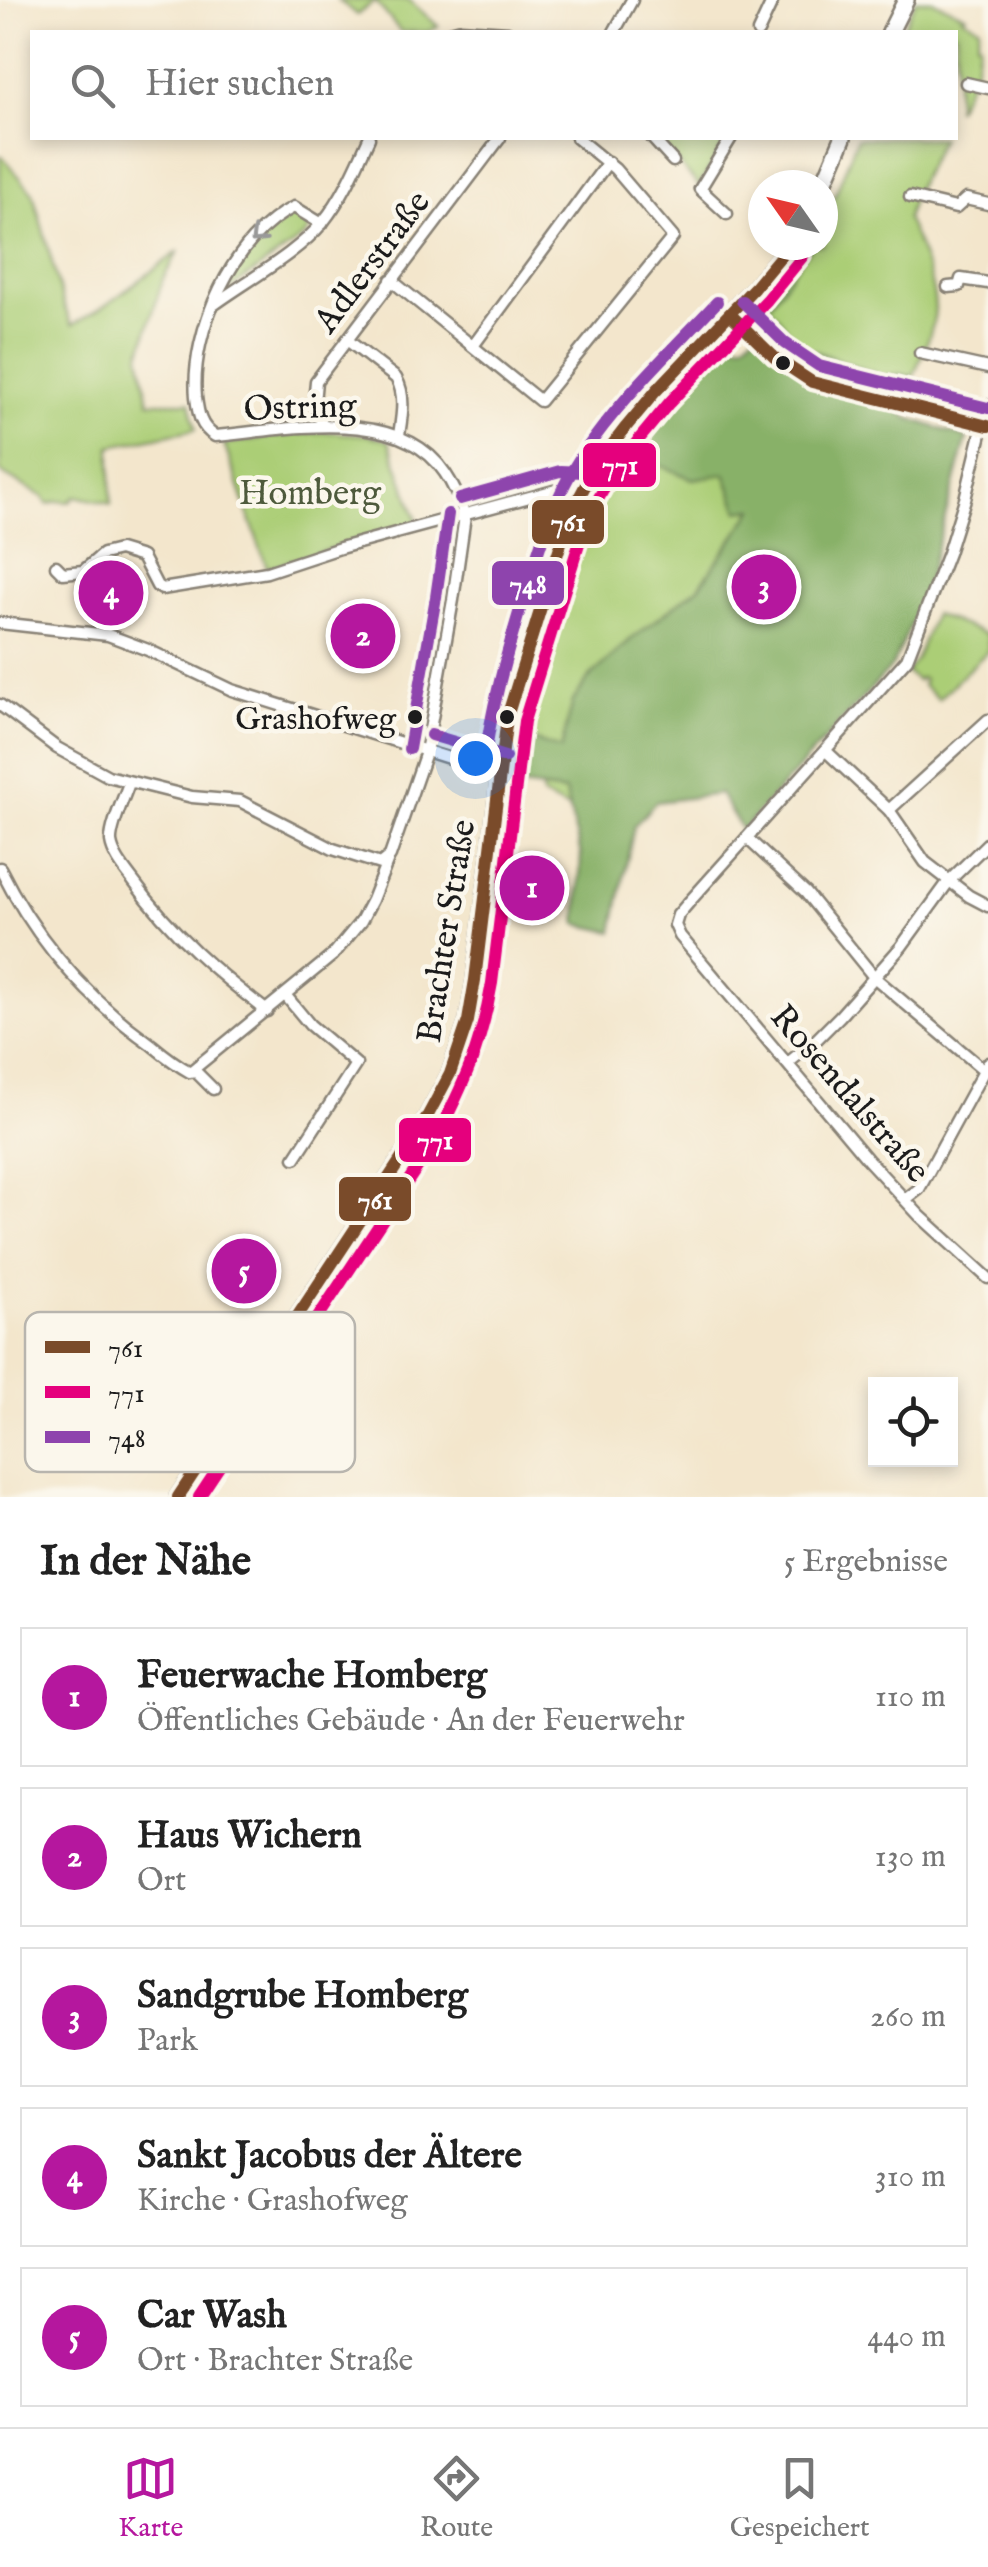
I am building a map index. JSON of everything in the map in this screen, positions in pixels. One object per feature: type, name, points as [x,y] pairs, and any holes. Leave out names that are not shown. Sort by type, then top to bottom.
[{"type":"main road","points":[[891,30],[906,0]]},
{"type":"main road","points":[[829,170],[842,140]]},
{"type":"main road","name":"Brachter Straße","points":[[300,1312],[418,1132],[458,1053],[475,980],[510,703],[556,554],[582,489],[641,408],[777,260]]},
{"type":"main road","name":"Brachter Straße","points":[[178,1497],[194,1472]]},
{"type":"street","points":[[615,30],[632,0]]},
{"type":"street","points":[[759,30],[773,0]]},
{"type":"street","points":[[966,83],[988,88]]},
{"type":"street","points":[[214,305],[322,224],[350,180],[367,140]]},
{"type":"street","name":"Adlerstraße","points":[[322,426],[314,403],[316,380],[498,140]]},
{"type":"street","points":[[392,280],[540,401],[673,237],[608,162],[580,140]]},
{"type":"street","points":[[654,140],[672,162]]},
{"type":"street","points":[[727,214],[700,190],[730,140]]},
{"type":"street","points":[[473,346],[608,162]]},
{"type":"street","points":[[910,197],[956,208],[966,199],[988,204]]},
{"type":"street","points":[[214,305],[217,292],[237,259],[286,211],[294,207],[322,224]]},
{"type":"street","points":[[948,287],[959,286],[961,278],[988,283]]},
{"type":"street","name":"Ostring","points":[[214,305],[195,364],[198,412],[203,426],[215,436],[322,426],[399,435],[445,472],[465,516]]},
{"type":"street","points":[[730,314],[774,358],[812,382],[986,425]]},
{"type":"street","points":[[347,340],[392,373],[400,386],[399,435]]},
{"type":"street","points":[[920,354],[988,368]]},
{"type":"street","points":[[906,1199],[919,1189],[986,1067],[874,977],[806,893],[748,839],[899,670],[913,646],[948,553],[986,425],[988,405]]},
{"type":"street","points":[[56,566],[63,573],[82,571],[103,554],[119,550],[142,558],[157,586],[162,588],[267,572],[340,548],[563,488],[582,489]]},
{"type":"street","points":[[193,1072],[333,955],[372,900],[426,752],[465,516]]},
{"type":"street","points":[[0,622],[108,635],[232,690],[500,774]]},
{"type":"street","points":[[0,705],[57,748],[99,772],[129,783],[192,796],[240,801],[354,856],[380,864],[390,856]]},
{"type":"street","points":[[889,810],[988,720]]},
{"type":"street","points":[[826,750],[889,810],[925,862],[968,896],[988,906]]},
{"type":"street","points":[[129,783],[110,838],[122,865],[192,949],[267,1011]]},
{"type":"street","name":"Rosendalstraße","points":[[748,839],[678,914],[675,925],[680,936],[868,1160],[919,1215],[988,1278]]},
{"type":"street","points":[[788,1062],[815,1041],[874,977],[949,881],[988,843]]},
{"type":"street","points":[[0,868],[35,929],[80,986],[139,1036],[213,1089]]},
{"type":"street","points":[[484,906],[532,914]]},
{"type":"street","points":[[286,996],[310,1025],[356,1064],[295,1158]]},
{"type":"green space","points":[[338,0],[409,0],[438,26],[431,30],[399,30],[375,1],[357,15]]},
{"type":"green space","points":[[916,0],[931,0],[966,15],[962,17],[980,27],[974,72],[958,105],[958,30],[902,30]]},
{"type":"green space","points":[[719,140],[725,142],[699,186],[658,141]]},
{"type":"green space","points":[[856,140],[940,140],[906,219],[929,275],[935,309],[930,335],[913,377],[882,376],[801,346],[768,306],[801,260],[838,260],[838,187]]},
{"type":"green space","points":[[2,156],[33,193],[72,325],[179,251],[163,279],[140,355],[149,402],[190,402],[196,429],[111,446],[111,504],[76,496],[69,502],[47,504],[43,497],[0,472]]},
{"type":"green space","points":[[292,211],[308,220],[305,236],[220,296],[251,249]]},
{"type":"green space","points":[[788,260],[801,260],[769,306],[801,346],[881,376],[913,377],[898,411],[967,438],[922,600],[892,666],[742,830],[720,794],[656,802],[634,826],[613,932],[577,924],[581,855],[565,792],[513,785],[518,737],[543,616],[576,521],[547,633],[526,738],[561,749],[573,701],[589,678],[630,640],[699,587],[754,509],[739,511],[725,474],[693,479],[622,450],[688,370],[723,343],[744,343],[762,327],[753,311],[754,300]]},
{"type":"green space","points":[[651,405],[685,426],[775,454],[659,783],[611,830],[542,796],[542,767],[526,739],[547,633],[576,521],[620,453],[618,450]]},
{"type":"green space","name":"Homberg","points":[[328,432],[389,441],[418,523],[267,568],[224,444]]},
{"type":"green space","points":[[934,614],[988,635],[988,651],[938,699],[922,685],[924,680],[917,681],[906,672],[916,659]]},
{"type":"transit line","name":"761","points":[[300,1312],[419,1132],[450,1074],[468,1021],[507,717],[570,514],[596,466],[626,427],[777,260]]},
{"type":"transit line","name":"771","points":[[321,1312],[434,1142],[483,1027],[492,983],[524,721],[586,521],[611,476],[640,438],[800,260]]},
{"type":"transit line","name":"748","points":[[742,301],[785,343],[819,366],[988,408]]},
{"type":"transit line","name":"748","points":[[483,772],[512,637],[562,490],[611,416],[717,302]]},
{"type":"transit line","name":"761","points":[[730,314],[774,357],[812,382],[988,426]]},
{"type":"transit line","name":"748","points":[[460,499],[560,471],[583,472]]},
{"type":"transit line","name":"748","points":[[409,749],[448,514]]},
{"type":"transit line","name":"748","points":[[431,735],[505,757]]},
{"type":"transit line","name":"761","points":[[178,1497],[195,1472]]},
{"type":"transit line","name":"771","points":[[199,1497],[216,1472]]},
{"type":"place","name":"Sandgrube Homberg","points":[[764,587]]},
{"type":"place","name":"Sankt Jacobus der Ältere","points":[[111,593]]},
{"type":"place","name":"Haus Wichern","points":[[363,636]]},
{"type":"place","name":"Grashofweg","points":[[415,717]]},
{"type":"place","name":"Feuerwache Homberg","points":[[532,888]]},
{"type":"place","name":"Car Wash","points":[[244,1271]]}]
